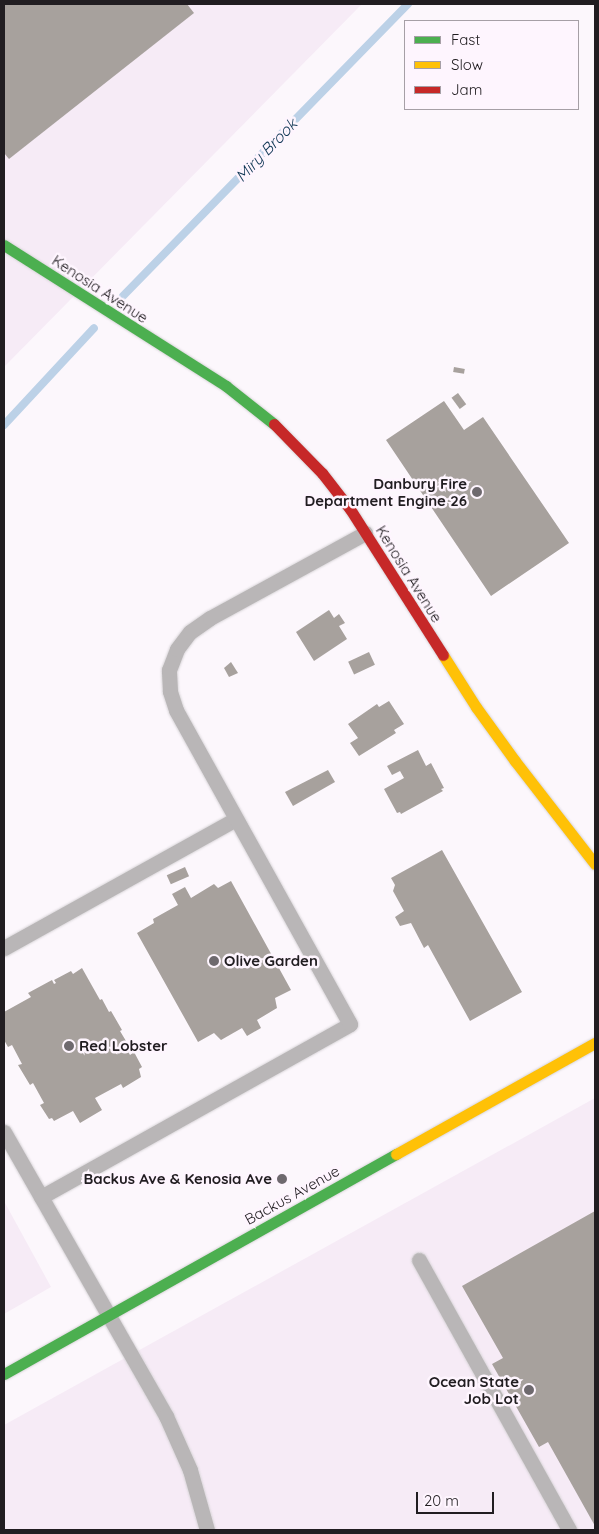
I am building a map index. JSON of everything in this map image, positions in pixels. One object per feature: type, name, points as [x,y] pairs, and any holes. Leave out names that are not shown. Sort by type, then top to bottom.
[{"type":"street","name":"Kenosia Avenue","points":[[4,244],[257,409],[292,440],[322,473],[364,532],[476,707],[515,761],[595,864]]},
{"type":"street","name":"Backus Avenue","points":[[4,1374],[595,1043]]},
{"type":"lane","points":[[41,1197],[350,1024],[176,710],[170,691],[169,670],[177,649],[190,632],[210,618],[364,532]]},
{"type":"lane","points":[[4,948],[236,819]]},
{"type":"lane","points":[[4,1132],[180,1442],[207,1530]]},
{"type":"lane","points":[[419,1260],[569,1530]]},
{"type":"shaded area","points":[[4,4],[362,4],[4,367]]},
{"type":"shaded area","points":[[595,1098],[595,1530],[4,1530],[4,1425]]},
{"type":"shaded area","points":[[4,1201],[51,1287],[4,1314]]},
{"type":"building","points":[[4,4],[187,4],[194,13],[9,159],[4,153]]},
{"type":"building","points":[[454,367],[465,369],[464,374],[453,372]]},
{"type":"building","points":[[458,393],[466,404],[460,409],[452,398]]},
{"type":"building","name":"Danbury Fire Department Engine 26","points":[[444,401],[464,430],[483,417],[569,543],[491,596],[386,440]]},
{"type":"building","points":[[329,610],[334,618],[339,614],[345,623],[339,626],[347,639],[314,661],[296,632]]},
{"type":"building","points":[[369,652],[375,665],[354,674],[348,662]]},
{"type":"building","points":[[231,662],[238,673],[229,677],[224,668]]},
{"type":"building","points":[[389,701],[404,724],[394,730],[396,733],[359,756],[350,743],[358,738],[348,724],[377,704],[379,707]]},
{"type":"building","points":[[418,750],[426,766],[431,763],[444,788],[441,789],[443,791],[401,814],[400,812],[397,813],[384,789],[404,778],[400,771],[392,775],[387,766]]},
{"type":"building","points":[[328,770],[335,782],[293,806],[285,792]]},
{"type":"building","points":[[442,850],[522,992],[470,1021],[428,945],[424,948],[411,923],[400,926],[395,917],[404,911],[393,891],[395,885],[391,878]]},
{"type":"building","points":[[185,867],[189,876],[171,884],[167,875]]},
{"type":"building","name":"Olive Garden","points":[[231,881],[291,990],[275,998],[277,1008],[257,1020],[261,1028],[247,1036],[242,1028],[221,1040],[214,1033],[198,1042],[137,933],[154,923],[153,919],[178,905],[172,894],[185,887],[191,898],[214,884],[218,888]]},
{"type":"building","name":"Red Lobster","points":[[82,968],[100,1000],[102,999],[109,1012],[111,1011],[122,1030],[120,1031],[126,1041],[123,1042],[130,1055],[134,1052],[142,1067],[139,1069],[141,1077],[123,1088],[121,1084],[95,1098],[102,1110],[80,1123],[73,1111],[54,1121],[52,1118],[49,1119],[40,1105],[44,1103],[33,1083],[30,1085],[18,1065],[22,1064],[12,1045],[8,1047],[4,1040],[4,1012],[31,997],[28,993],[52,980],[54,984],[56,983],[54,980],[71,971],[73,974]]},
{"type":"building","points":[[595,1211],[595,1526],[548,1442],[539,1447],[492,1364],[503,1358],[462,1286]]},
{"type":"waterway","name":"Miry Brook","points":[[123,296],[408,4]]},
{"type":"waterway","name":"Miry Brook","points":[[4,425],[94,328]]},
{"type":"traffic: fast","points":[[4,245],[226,386],[274,424]]},
{"type":"traffic: fast","points":[[4,1374],[396,1154]]},
{"type":"traffic: slow","points":[[443,655],[476,707],[515,761],[595,864]]},
{"type":"traffic: slow","points":[[396,1154],[595,1043]]},
{"type":"traffic: jam","points":[[274,424],[322,473],[350,509],[443,655]]},
{"type":"place","name":"Danbury Fire Department Engine 26","points":[[477,492]]},
{"type":"place","name":"Olive Garden","points":[[214,961]]},
{"type":"place","name":"Red Lobster","points":[[69,1046]]},
{"type":"place","name":"Backus Ave & Kenosia Ave","points":[[282,1179]]},
{"type":"place","name":"Ocean State Job Lot","points":[[529,1390]]}]
